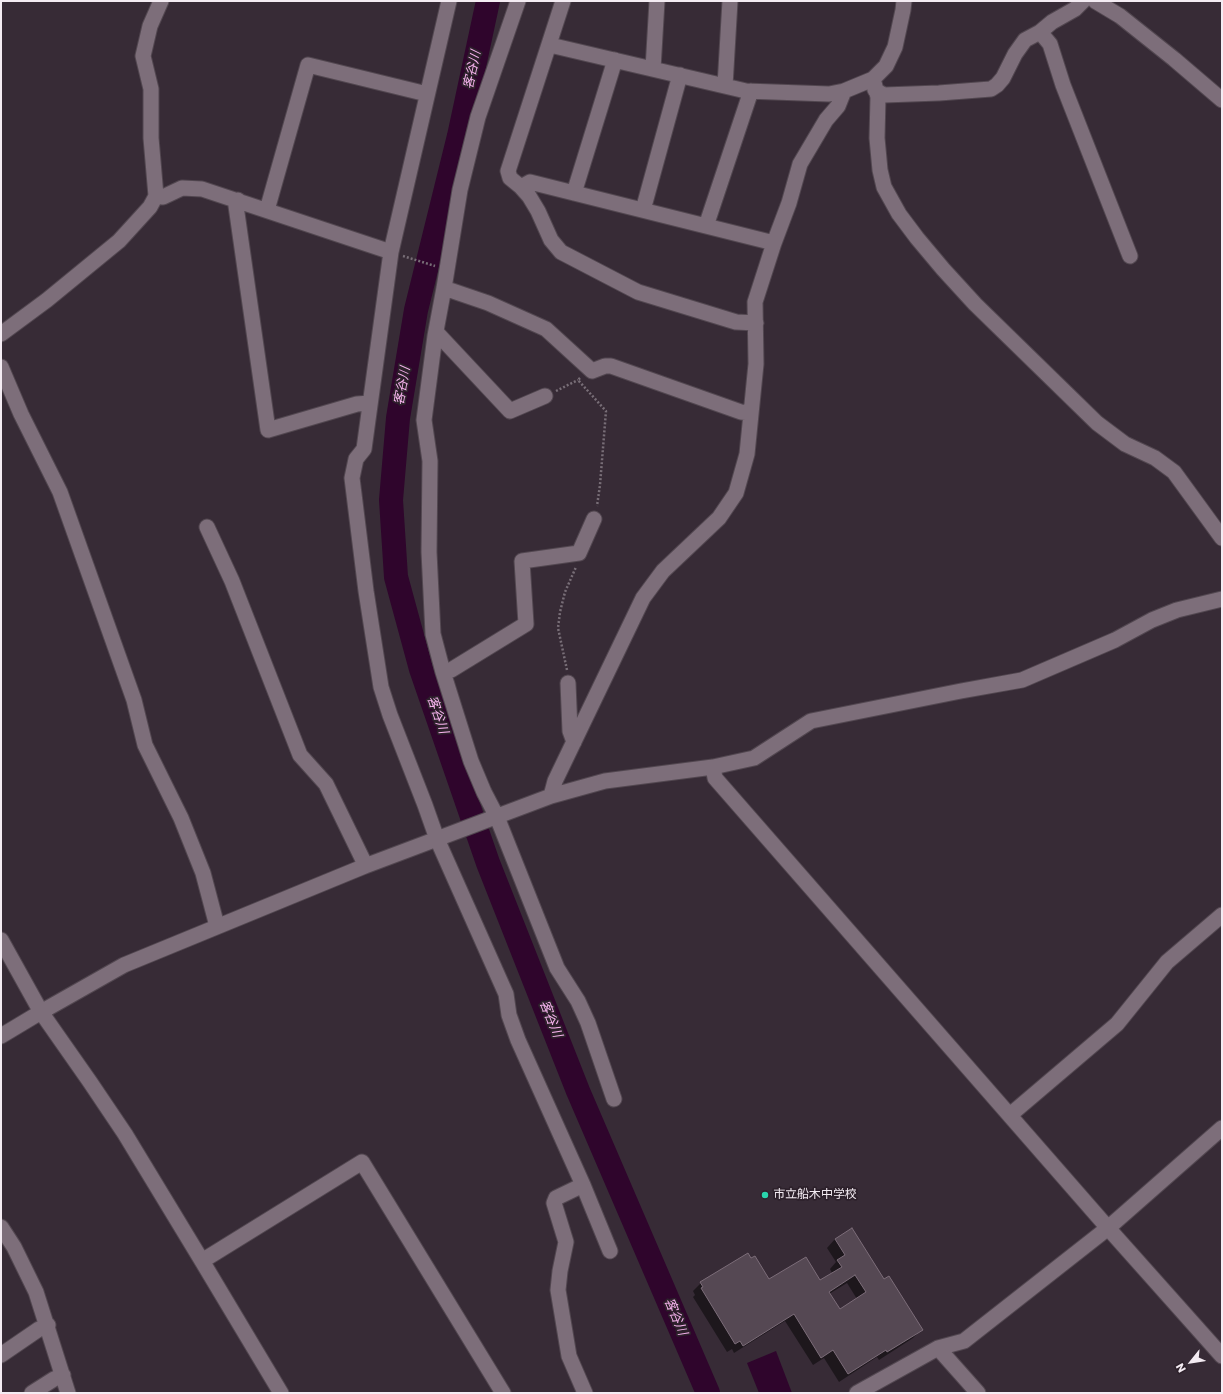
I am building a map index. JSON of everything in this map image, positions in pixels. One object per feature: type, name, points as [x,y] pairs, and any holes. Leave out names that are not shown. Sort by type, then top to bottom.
[{"type":"street","points":[[1,334],[47,300],[119,241],[150,208],[156,196],[151,138],[151,89],[143,56],[150,26],[161,1]]},
{"type":"street","points":[[449,1],[427,94],[395,253],[370,403],[364,449],[356,459],[352,478],[366,591],[381,687],[390,715],[425,805],[506,994],[509,1015],[518,1040],[583,1185],[610,1251]]},
{"type":"street","points":[[518,1],[478,117],[460,190],[436,332],[424,420],[430,462],[429,552],[433,634],[443,672],[471,761],[556,968],[578,1001],[588,1023],[614,1099]]},
{"type":"street","points":[[563,1],[508,171],[510,178],[529,196],[538,211],[551,240],[561,252],[638,292],[736,322],[756,323]]},
{"type":"street","points":[[653,69],[657,1]]},
{"type":"street","points":[[725,86],[730,1]]},
{"type":"street","points":[[550,45],[751,91],[829,94],[874,84],[886,66],[895,47],[904,1]]},
{"type":"street","points":[[874,84],[884,95],[939,94],[991,89],[1003,78],[1014,54],[1025,40],[1075,9],[1083,1]]},
{"type":"street","points":[[1096,1],[1120,16],[1222,100]]},
{"type":"street","points":[[1040,32],[1050,44],[1063,85],[1130,256]]},
{"type":"street","points":[[574,193],[615,60]]},
{"type":"street","points":[[267,210],[308,65],[427,94]]},
{"type":"street","points":[[643,210],[680,75]]},
{"type":"street","points":[[874,84],[878,97],[877,138],[880,170],[884,188],[899,214],[917,238],[975,304],[1097,423],[1125,444],[1155,458],[1174,472],[1222,538]]},
{"type":"street","points":[[706,226],[751,91]]},
{"type":"street","points":[[551,796],[555,781],[643,598],[663,571],[719,518],[736,493],[747,454],[756,364],[755,302],[789,203],[800,164],[826,120],[838,106],[844,91]]},
{"type":"street","points":[[521,187],[530,182],[774,243]]},
{"type":"street","points":[[156,196],[163,197],[182,188],[202,189],[395,253]]},
{"type":"street","points":[[238,200],[236,206],[268,430],[357,404],[370,403]]},
{"type":"street","points":[[444,288],[488,303],[546,329],[592,371],[605,366],[610,366],[741,412],[751,413]]},
{"type":"street","points":[[436,332],[510,411],[545,396]]},
{"type":"street","points":[[1,367],[21,414],[60,492],[134,700],[145,745],[181,818],[203,873],[218,926]]},
{"type":"street","points":[[443,672],[451,670],[526,624],[522,561],[579,552],[594,519]]},
{"type":"street","points":[[207,526],[232,581],[300,755],[326,784],[365,866]]},
{"type":"street","points":[[1,1036],[124,965],[365,866],[551,796],[605,780],[713,768],[754,758],[811,721],[1022,680],[1115,640],[1152,620],[1177,610],[1222,599]]},
{"type":"street","points":[[568,682],[570,731],[574,742]]},
{"type":"street","points":[[713,768],[715,778],[720,784],[1108,1228],[1222,1356]]},
{"type":"street","points":[[1010,1115],[1117,1024],[1168,962],[1222,915]]},
{"type":"street","points":[[1,940],[41,1012],[120,1128],[281,1393]]},
{"type":"street","points":[[857,1393],[938,1348],[964,1341],[1108,1228],[1222,1128]]},
{"type":"street","points":[[202,1261],[362,1162],[503,1393]]},
{"type":"street","points":[[583,1185],[556,1198],[554,1203],[566,1242],[558,1290],[569,1356],[585,1393]]},
{"type":"street","points":[[1,1227],[14,1247],[36,1292],[48,1325],[68,1393]]},
{"type":"street","points":[[1,1355],[39,1329],[48,1325]]},
{"type":"street","points":[[938,1348],[978,1393]]},
{"type":"street","points":[[32,1393],[63,1375]]},
{"type":"path","points":[[395,253],[441,268]]},
{"type":"path","points":[[545,396],[578,380],[592,371]]},
{"type":"path","points":[[578,380],[606,411],[600,485],[594,519]]},
{"type":"path","points":[[568,682],[569,678],[558,628],[565,592],[581,555],[579,552]]},
{"type":"shaded area","points":[[776,1351],[792,1393],[759,1393],[747,1363]]},
{"type":"building","points":[[852,1228],[884,1279],[889,1276],[923,1330],[887,1352],[886,1350],[848,1374],[833,1350],[821,1358],[794,1314],[743,1346],[740,1341],[735,1344],[701,1288],[703,1287],[700,1282],[748,1253],[751,1258],[755,1256],[769,1279],[806,1257],[820,1280],[842,1267],[837,1260],[845,1255],[835,1239]],"holes":[[[855,1275],[866,1292],[840,1309],[829,1292]]]},
{"type":"waterway","name":"客谷川","points":[[488,1],[459,136],[416,310],[398,418],[391,500],[396,577],[421,669],[488,863],[578,1091],[708,1393]]},
{"type":"place","name":"市立船木中学校","points":[[765,1195]]}]
